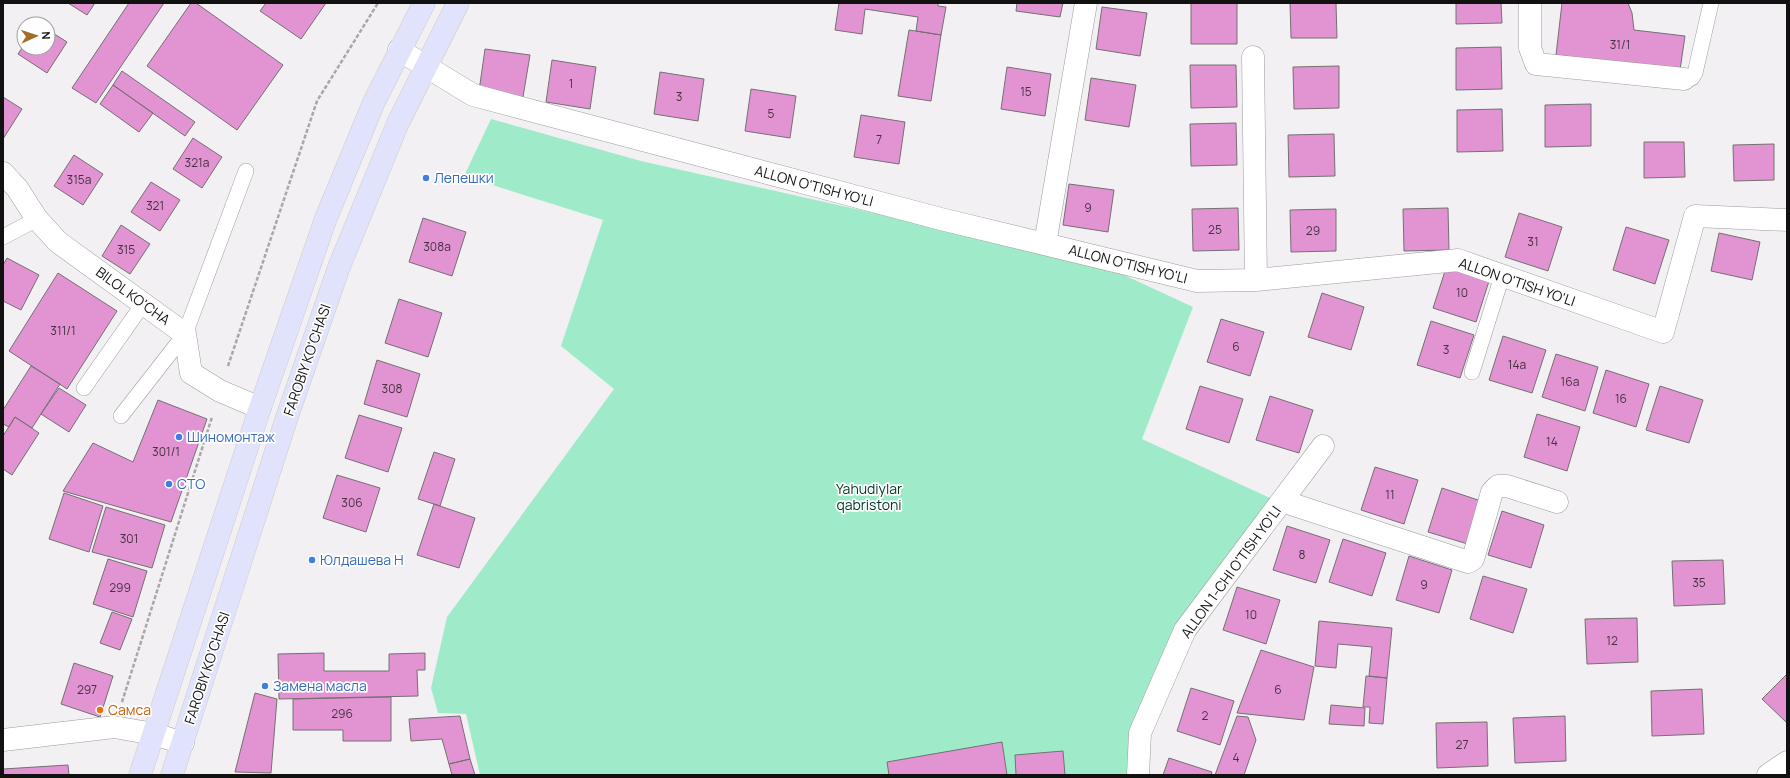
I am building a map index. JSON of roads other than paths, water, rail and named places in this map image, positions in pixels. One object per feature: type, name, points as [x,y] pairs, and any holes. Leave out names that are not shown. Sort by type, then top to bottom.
[{"type":"main road","name":"FAROBIY KO'CHASI","points":[[140,775],[260,408],[328,212],[374,102],[424,3]]},
{"type":"main road","name":"FAROBIY KO'CHASI","points":[[172,775],[286,420],[329,294],[374,179],[425,66],[458,3]]},
{"type":"street","points":[[1045,244],[1086,3]]},
{"type":"street","points":[[1530,3],[1530,48],[1536,64],[1684,79]]},
{"type":"street","name":"ALLON O'TISH YO'LI","points":[[399,50],[473,95],[941,219],[1197,281],[1256,280],[1458,260],[1663,332],[1695,216],[1787,220]]},
{"type":"street","points":[[1253,57],[1256,280]]},
{"type":"street","name":"BILOL KO'CHA","points":[[3,173],[17,188],[36,219],[58,242],[185,334],[191,373],[220,391],[260,408]]},
{"type":"street","name":"ALLON 1-CHI O'TISH YO'LI","points":[[1138,775],[1140,733],[1185,630],[1323,446]]},
{"type":"street","points":[[1282,501],[1468,562],[1473,559],[1492,492],[1498,486],[1507,486],[1556,502]]},
{"type":"street","points":[[3,740],[114,727],[154,734],[183,743]]},
{"type":"street","points":[[1768,775],[1787,762]]},
{"type":"lane","points":[[1684,79],[1692,78],[1695,73],[1711,3]]},
{"type":"lane","points":[[121,416],[185,334],[246,172]]},
{"type":"lane","points":[[3,237],[36,219]]},
{"type":"lane","points":[[1472,372],[1502,276]]},
{"type":"lane","points":[[84,388],[144,304]]},
{"type":"place","name":"Лепешки","points":[[426,178]]},
{"type":"place","name":"Шиномонтаж","points":[[179,437]]},
{"type":"place","name":"СТО","points":[[169,484]]},
{"type":"place","name":"Юлдашева Н","points":[[312,560]]},
{"type":"place","name":"Замена масла","points":[[265,686]]},
{"type":"place","name":"Самса","points":[[100,710]]},
{"type":"park label","name":"Yahudiylar qabristoni","points":[[869,498]]}]
